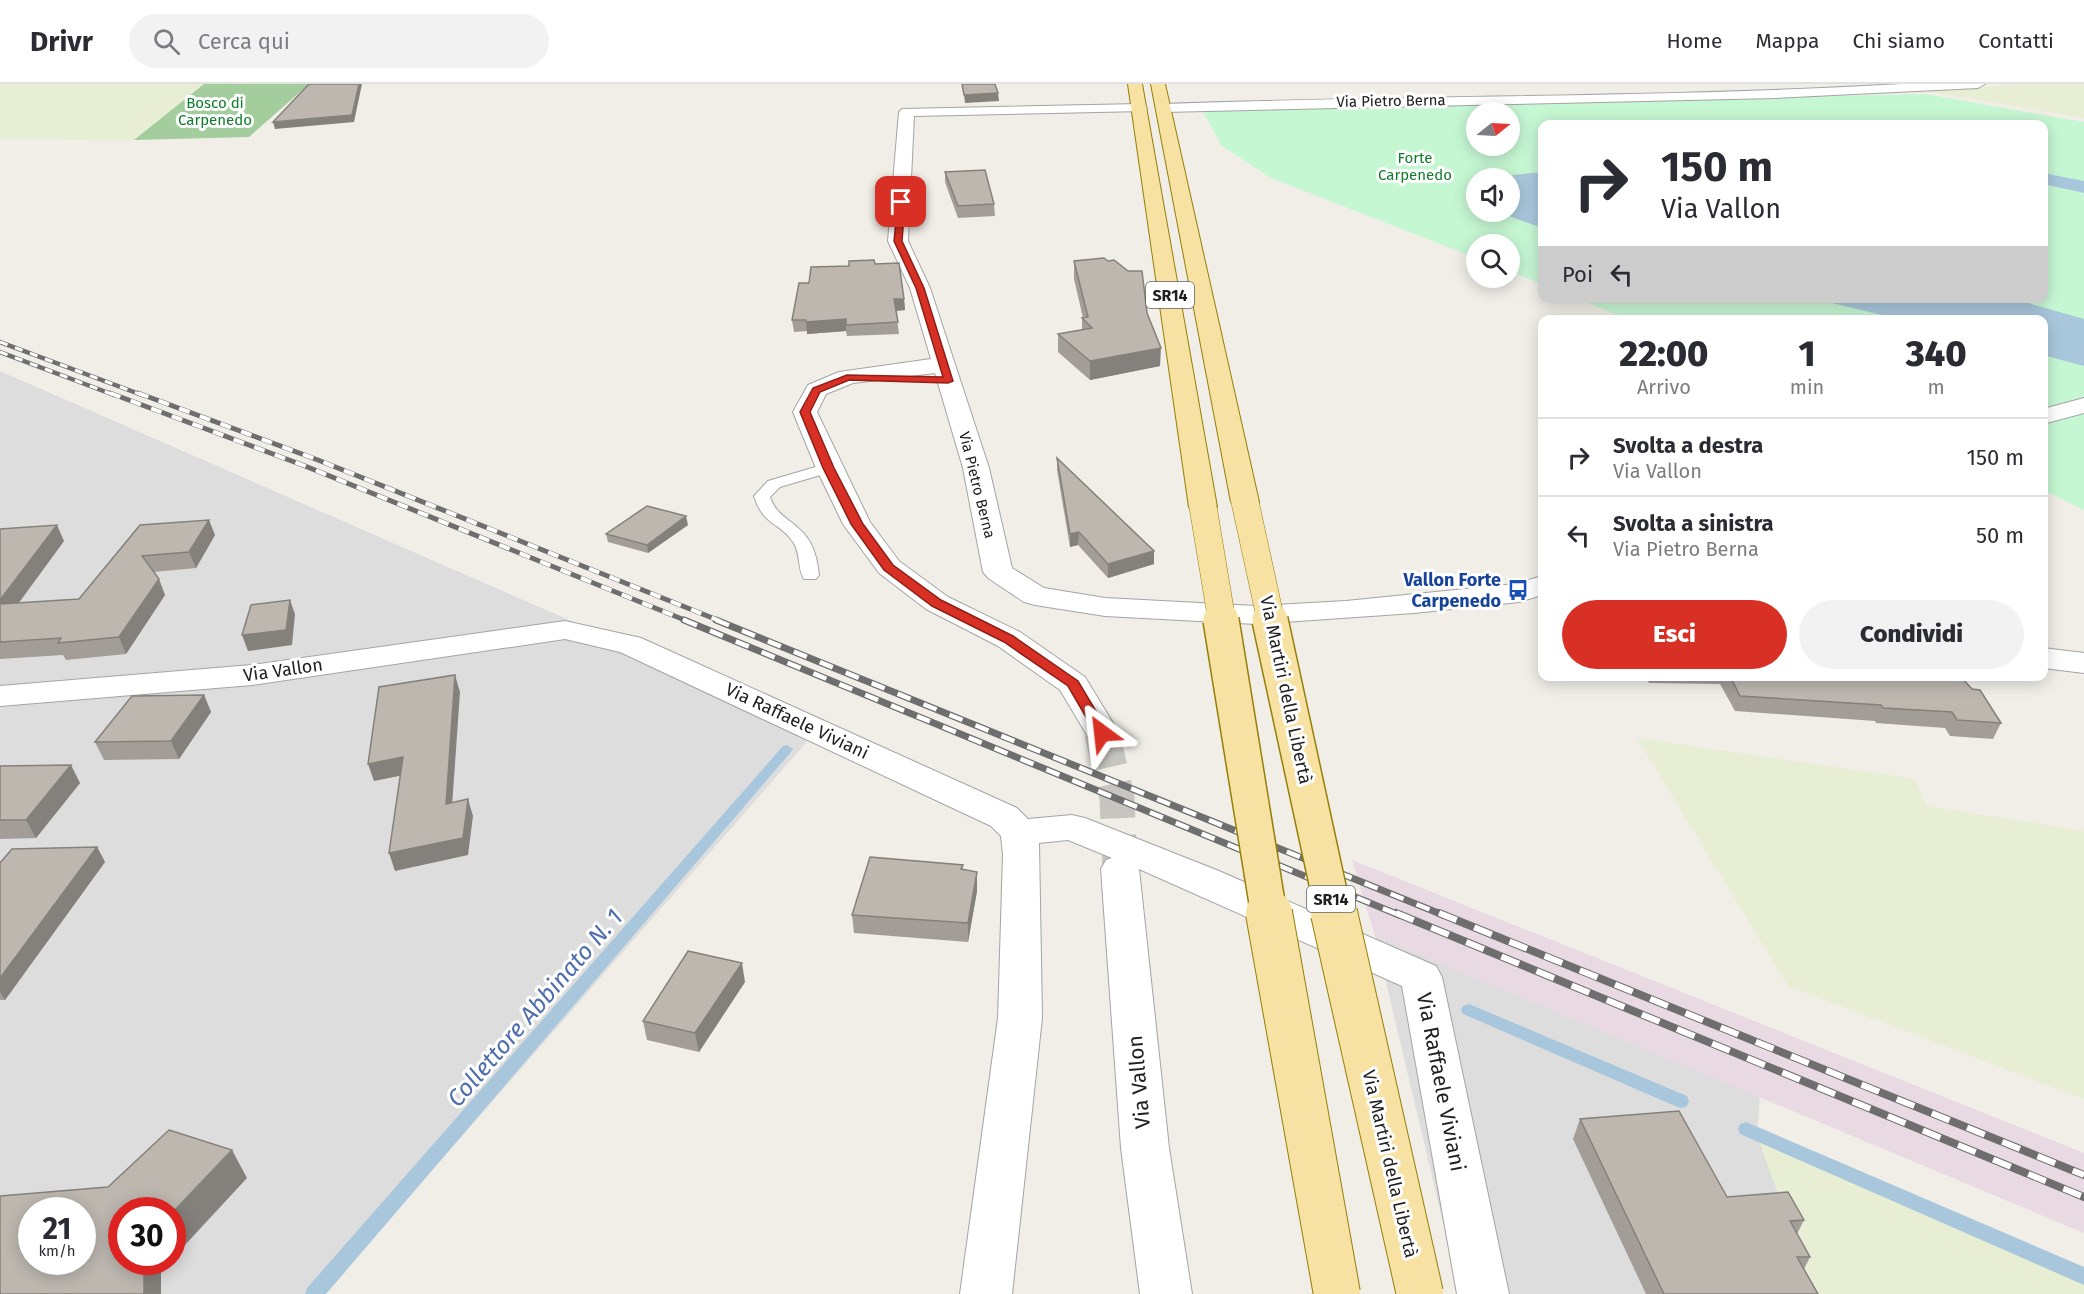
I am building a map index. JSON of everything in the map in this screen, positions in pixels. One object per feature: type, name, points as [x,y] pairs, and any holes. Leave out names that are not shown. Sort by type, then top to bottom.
[{"type":"main road","name":"SR14","points":[[1135,84],[1280,981],[1337,1294]]},
{"type":"main road","name":"Via Martiri della Libertà","points":[[1158,84],[1245,502],[1350,986],[1420,1294]]},
{"type":"street","name":"Via Pietro Berna","points":[[1164,108],[1826,91],[1978,84]]},
{"type":"street","name":"Via Pietro Berna","points":[[907,93],[898,241],[920,288],[976,468],[998,572],[1035,596],[1105,607],[1256,615],[1346,610],[1534,591]]},
{"type":"street","points":[[907,112],[1140,108]]},
{"type":"street","points":[[946,373],[847,377],[816,390],[805,412],[829,468],[857,524],[889,567],[937,603],[1009,639],[1073,684],[1102,733]]},
{"type":"street","points":[[2048,416],[2084,405]]},
{"type":"street","name":"Via Vallon","points":[[0,696],[252,675],[565,630]]},
{"type":"street","name":"Via Raffaele Viviani","points":[[565,630],[630,645],[683,668],[1005,817],[1019,832],[1072,827],[1205,881],[1421,977],[1483,1294]]},
{"type":"street","points":[[2048,659],[2084,663]]},
{"type":"street","points":[[986,1294],[1020,1018],[1022,855],[1019,832]]},
{"type":"street","name":"Via Vallon","points":[[1120,869],[1145,1148],[1166,1294]]},
{"type":"lane","points":[[810,575],[809,558],[799,538],[766,510],[762,496],[774,484],[829,468]]},
{"type":"shaded area","points":[[0,371],[818,729],[324,1294],[0,1294]]},
{"type":"shaded area","points":[[1352,860],[2084,1153],[2084,1233],[1375,936]]},
{"type":"shaded area","points":[[1375,936],[1760,1096],[1757,1136],[2084,1284],[2084,1294],[1460,1294]]},
{"type":"green space","points":[[0,84],[204,84],[134,140],[0,139]]},
{"type":"green space","name":"Bosco di Carpenedo","points":[[204,84],[309,84],[249,137],[134,140]]},
{"type":"green space","points":[[2028,84],[2084,84],[2084,118],[1927,91]]},
{"type":"green space","name":"Forte Carpenedo","points":[[1925,94],[2084,122],[2084,510],[2048,492],[2048,315],[1618,315],[1588,303],[2048,303],[2048,120],[1538,120],[1538,282],[1520,275],[1520,234],[1466,234],[1466,254],[1271,178],[1222,146],[1202,110],[1466,104],[1466,156],[1520,156],[1520,103]]},
{"type":"green space","points":[[1637,738],[1915,779],[1927,806],[2084,831],[2084,1099],[1788,986]]},
{"type":"green space","points":[[1757,1135],[2084,1284],[2084,1294],[1810,1294],[1809,1280]]},
{"type":"water","points":[[1538,172],[1538,227],[1520,220],[1520,174]]},
{"type":"water","points":[[2048,174],[2084,181],[2084,193],[2048,185]]},
{"type":"water","points":[[1832,303],[2028,303],[2084,319],[2084,366],[2048,356],[2048,315],[1882,315]]},
{"type":"building","points":[[309,84],[359,84],[352,115],[273,122]]},
{"type":"building","points":[[962,84],[995,84],[998,93],[964,95]]},
{"type":"building","points":[[985,170],[994,204],[958,206],[945,172]]},
{"type":"building","points":[[1104,258],[1108,261],[1114,260],[1128,271],[1142,271],[1147,313],[1161,348],[1090,361],[1058,334],[1092,328],[1082,318],[1088,317],[1074,261]]},
{"type":"building","points":[[874,260],[875,264],[899,263],[904,299],[894,299],[898,322],[846,325],[846,319],[806,322],[806,320],[792,320],[799,283],[809,283],[811,267],[849,266],[849,261]]},
{"type":"building","points":[[1057,458],[1154,551],[1108,564],[1079,532],[1070,534]]},
{"type":"building","points":[[647,506],[686,516],[647,545],[606,534]]},
{"type":"building","points":[[209,520],[189,552],[142,556],[159,579],[119,637],[58,643],[61,638],[0,642],[0,604],[79,599],[140,525]]},
{"type":"building","points":[[57,525],[0,600],[0,529]]},
{"type":"building","points":[[290,600],[286,630],[242,635],[251,605]]},
{"type":"building","points":[[455,675],[446,804],[468,799],[463,838],[389,853],[403,757],[368,764],[379,687]]},
{"type":"building","points":[[1732,681],[1965,681],[1972,689],[1980,690],[2001,723],[1957,720],[1952,712],[1740,696]]},
{"type":"building","points":[[204,695],[171,741],[95,742],[132,696]]},
{"type":"building","points":[[71,765],[26,820],[0,820],[0,766]]},
{"type":"building","points":[[97,847],[0,978],[0,863],[12,849]]},
{"type":"building","points":[[870,857],[963,865],[961,869],[977,872],[968,923],[852,915]]},
{"type":"building","points":[[688,951],[742,963],[695,1033],[643,1021]]},
{"type":"building","points":[[1679,1111],[1727,1197],[1788,1192],[1804,1220],[1790,1221],[1810,1257],[1797,1257],[1818,1294],[1664,1294],[1580,1119]]},
{"type":"building","points":[[169,1130],[232,1150],[186,1198],[108,1197],[108,1275],[144,1275],[144,1294],[0,1294],[0,1196],[108,1187]]},
{"type":"waterway","name":"Collettore Abbinato N. 1","points":[[314,1294],[787,749]]},
{"type":"waterway","points":[[1469,1010],[1681,1101]]},
{"type":"waterway","points":[[1746,1129],[2084,1276]]},
{"type":"tunnel","points":[[1102,733],[1117,798],[1120,869]]},
{"type":"railway","points":[[0,342],[142,395]]},
{"type":"railway","points":[[0,352],[114,395]]},
{"type":"railway","points":[[110,393],[305,466],[687,621]]},
{"type":"railway","points":[[138,393],[318,460],[720,621]]},
{"type":"railway","points":[[684,620],[1399,915]]},
{"type":"railway","points":[[716,620],[1443,915]]},
{"type":"railway","points":[[1396,913],[2084,1197]]},
{"type":"railway","points":[[1439,913],[2084,1175]]},
{"type":"place","name":"Vallon Forte Carpenedo","points":[[1518,590]]},
{"type":"route","points":[[901,202],[898,241],[920,288],[948,381],[847,377],[816,390],[805,412],[829,468],[857,524],[889,567],[937,603],[1009,639],[1073,684],[1102,733]]}]
